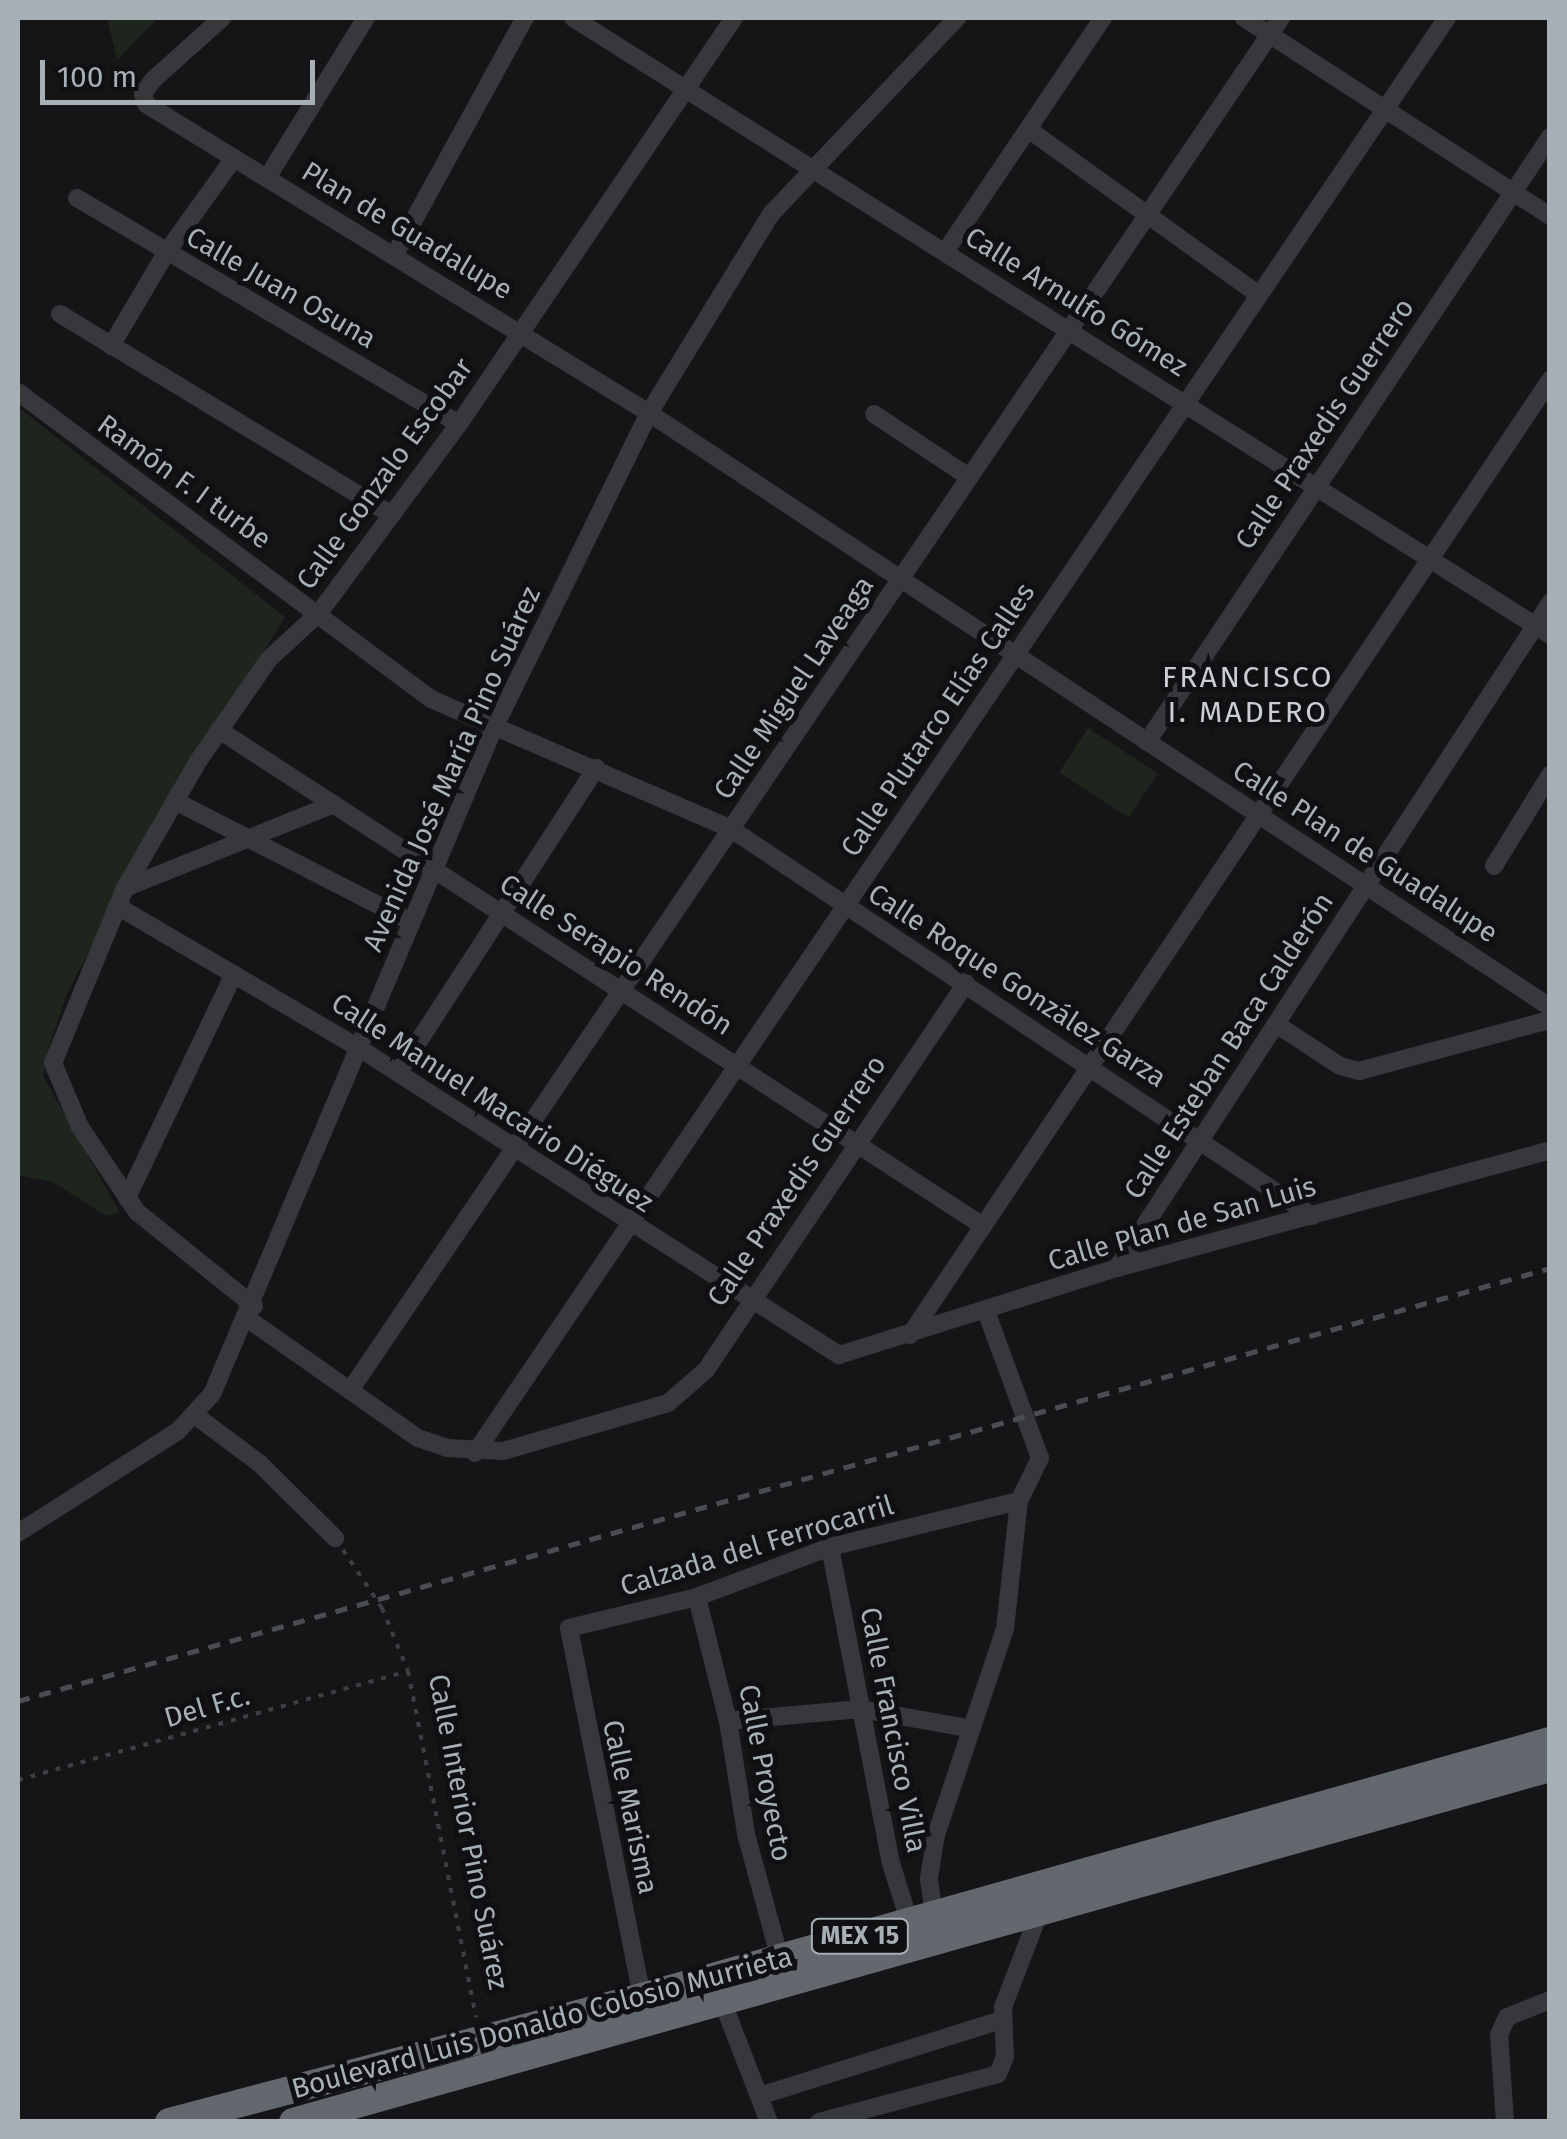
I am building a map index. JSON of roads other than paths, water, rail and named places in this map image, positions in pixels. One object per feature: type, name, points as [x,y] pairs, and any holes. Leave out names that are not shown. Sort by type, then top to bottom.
[{"type":"highway","name":"Boulevard Luis Donaldo Colosio Murrieta","points":[[169,2122],[642,1998],[1550,1741]]},
{"type":"highway","name":"Boulevard Luis Donaldo Colosio Murrieta","points":[[293,2122],[1550,1768]]},
{"type":"street","name":"Plan de Guadalupe","points":[[222,18],[142,94],[146,104],[649,413]]},
{"type":"street","points":[[267,178],[366,18]]},
{"type":"street","points":[[394,256],[525,18]]},
{"type":"street","name":"Calle Arnulfo Gómez","points":[[573,18],[1542,630]]},
{"type":"street","name":"Calle Gonzalo Escobar","points":[[127,1198],[54,1078],[53,1063],[125,888],[219,730],[270,659],[319,614],[459,424],[734,18]]},
{"type":"street","name":"Avenida José María Pino Suárez","points":[[18,1534],[196,1416],[248,1319],[493,730],[649,413],[742,256],[811,167],[957,18]]},
{"type":"street","points":[[945,252],[1103,18]]},
{"type":"street","points":[[1244,18],[1550,216]]},
{"type":"street","name":"Calle Miguel Laveaga","points":[[352,1388],[1281,18]]},
{"type":"street","name":"Calle Plutarco Elías Calles","points":[[475,1453],[1447,18]]},
{"type":"street","points":[[1028,129],[1259,295]]},
{"type":"street","name":"Calle Praxedis Guerrero","points":[[1147,742],[1550,137]]},
{"type":"street","points":[[112,346],[166,253],[234,158]]},
{"type":"street","name":"Calle Juan Osuna","points":[[77,198],[459,424]]},
{"type":"street","points":[[60,314],[392,515]]},
{"type":"street","points":[[910,1336],[1550,380]]},
{"type":"street","name":"Ramón F. I turbe","points":[[18,392],[319,614]]},
{"type":"street","name":"Calle Plan de Guadalupe","points":[[649,413],[1550,1007]]},
{"type":"street","points":[[874,414],[970,477]]},
{"type":"street","name":"Calle Esteban Baca Calderón","points":[[1118,1268],[1366,886],[1542,630],[1550,603]]},
{"type":"street","name":"Calle Roque González Garza","points":[[319,614],[432,699],[493,730],[596,768],[731,829],[844,907],[1091,1065],[1312,1216]]},
{"type":"street","name":"Calle Serapio Rendón","points":[[219,730],[983,1226]]},
{"type":"street","points":[[398,1073],[596,768]]},
{"type":"street","points":[[1494,866],[1550,775]]},
{"type":"street","points":[[175,800],[411,922]]},
{"type":"street","points":[[125,888],[334,804]]},
{"type":"street","name":"Calle Manuel Macario Diéguez","points":[[117,906],[359,1048],[832,1354]]},
{"type":"street","points":[[234,974],[127,1198],[248,1319],[352,1388],[418,1438],[475,1453]]},
{"type":"street","name":"Calle Praxedis Guerrero","points":[[475,1453],[531,1444],[668,1403],[700,1378],[854,1142],[966,983]]},
{"type":"street","points":[[1276,1024],[1340,1066],[1359,1071],[1550,1020]]},
{"type":"street","name":"Calle Plan de San Luis","points":[[832,1354],[910,1336],[1118,1268],[1550,1150]]},
{"type":"street","points":[[921,1918],[931,1856],[968,1728],[1005,1629],[1019,1501],[1040,1451],[986,1311]]},
{"type":"street","points":[[196,1416],[259,1464],[335,1538]]},
{"type":"street","name":"Calzada del Ferrocarril","points":[[569,1628],[697,1597],[830,1547],[1019,1501]]},
{"type":"street","name":"Calle Francisco Villa","points":[[830,1547],[860,1709],[921,1918]]},
{"type":"street","name":"Calle Proyecto","points":[[697,1597],[728,1721],[746,1834],[780,1959]]},
{"type":"street","name":"Calle Marisma","points":[[569,1628],[642,1998]]},
{"type":"street","points":[[728,1721],[860,1709],[968,1728]]},
{"type":"street","points":[[819,2122],[998,2074],[1005,2058],[999,2021],[1039,1913]]},
{"type":"street","points":[[1506,2122],[1499,2035],[1507,2017],[1550,2000]]},
{"type":"street","points":[[723,2003],[769,2122]]},
{"type":"street","points":[[759,2096],[999,2021]]},
{"type":"railway","points":[[18,1701],[1550,1268]]},
{"type":"district","name":"FRANCISCO I. MADERO","points":[[1248,694]]}]
